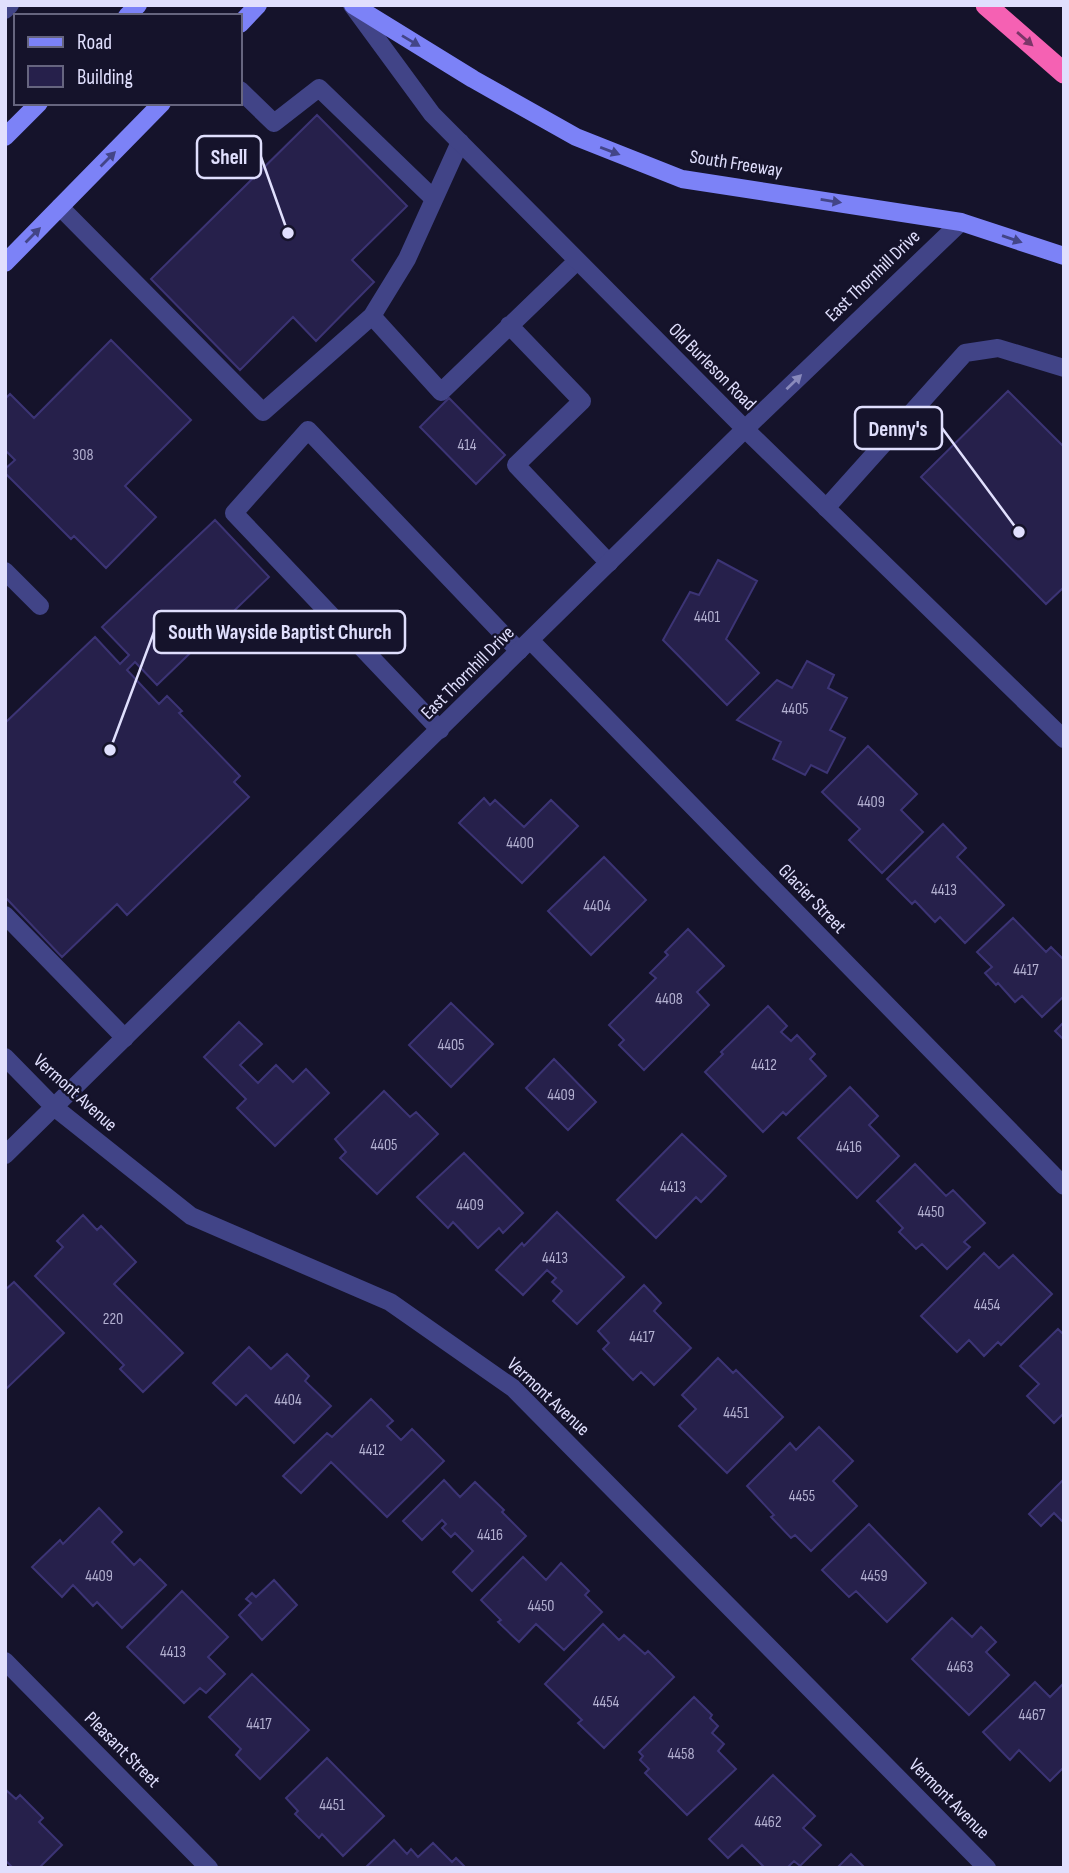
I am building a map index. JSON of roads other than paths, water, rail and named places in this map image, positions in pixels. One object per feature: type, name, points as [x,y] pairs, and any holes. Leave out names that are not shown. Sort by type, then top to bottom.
[{"type":"highway","points":[[986,5],[1064,74]]},
{"type":"main road","points":[[242,22],[258,5]]},
{"type":"main road","name":"South Freeway","points":[[353,5],[473,79],[576,137],[682,179],[961,222],[1064,256]]},
{"type":"main road","points":[[5,137],[37,105]]},
{"type":"main road","points":[[5,262],[160,105]]},
{"type":"street","points":[[5,10],[10,5]]},
{"type":"street","name":"Old Burleson Road","points":[[353,5],[432,114],[744,429],[1061,730]]},
{"type":"street","points":[[242,92],[274,123],[319,88],[434,199]]},
{"type":"street","points":[[60,207],[263,412],[372,316],[407,259],[460,142]]},
{"type":"street","name":"East Thornhill Drive","points":[[5,1155],[744,429],[961,222]]},
{"type":"street","points":[[372,316],[441,392],[577,261]]},
{"type":"street","points":[[509,325],[582,401],[516,465],[609,563]]},
{"type":"street","points":[[826,508],[965,354],[998,348],[1064,368]]},
{"type":"street","name":"Glacier Street","points":[[440,730],[234,513],[308,430],[1064,1186]]},
{"type":"street","points":[[5,571],[40,606]]},
{"type":"street","points":[[5,915],[125,1038]]},
{"type":"street","name":"Vermont Avenue","points":[[5,1058],[54,1108],[191,1216],[390,1302],[513,1388],[988,1868]]},
{"type":"street","name":"Pleasant Street","points":[[5,1661],[209,1868]]},
{"type":"place","name":"Shell","points":[[288,233]]},
{"type":"place","name":"Denny's","points":[[1019,532]]},
{"type":"place","name":"South Wayside Baptist Church","points":[[110,750]]}]
